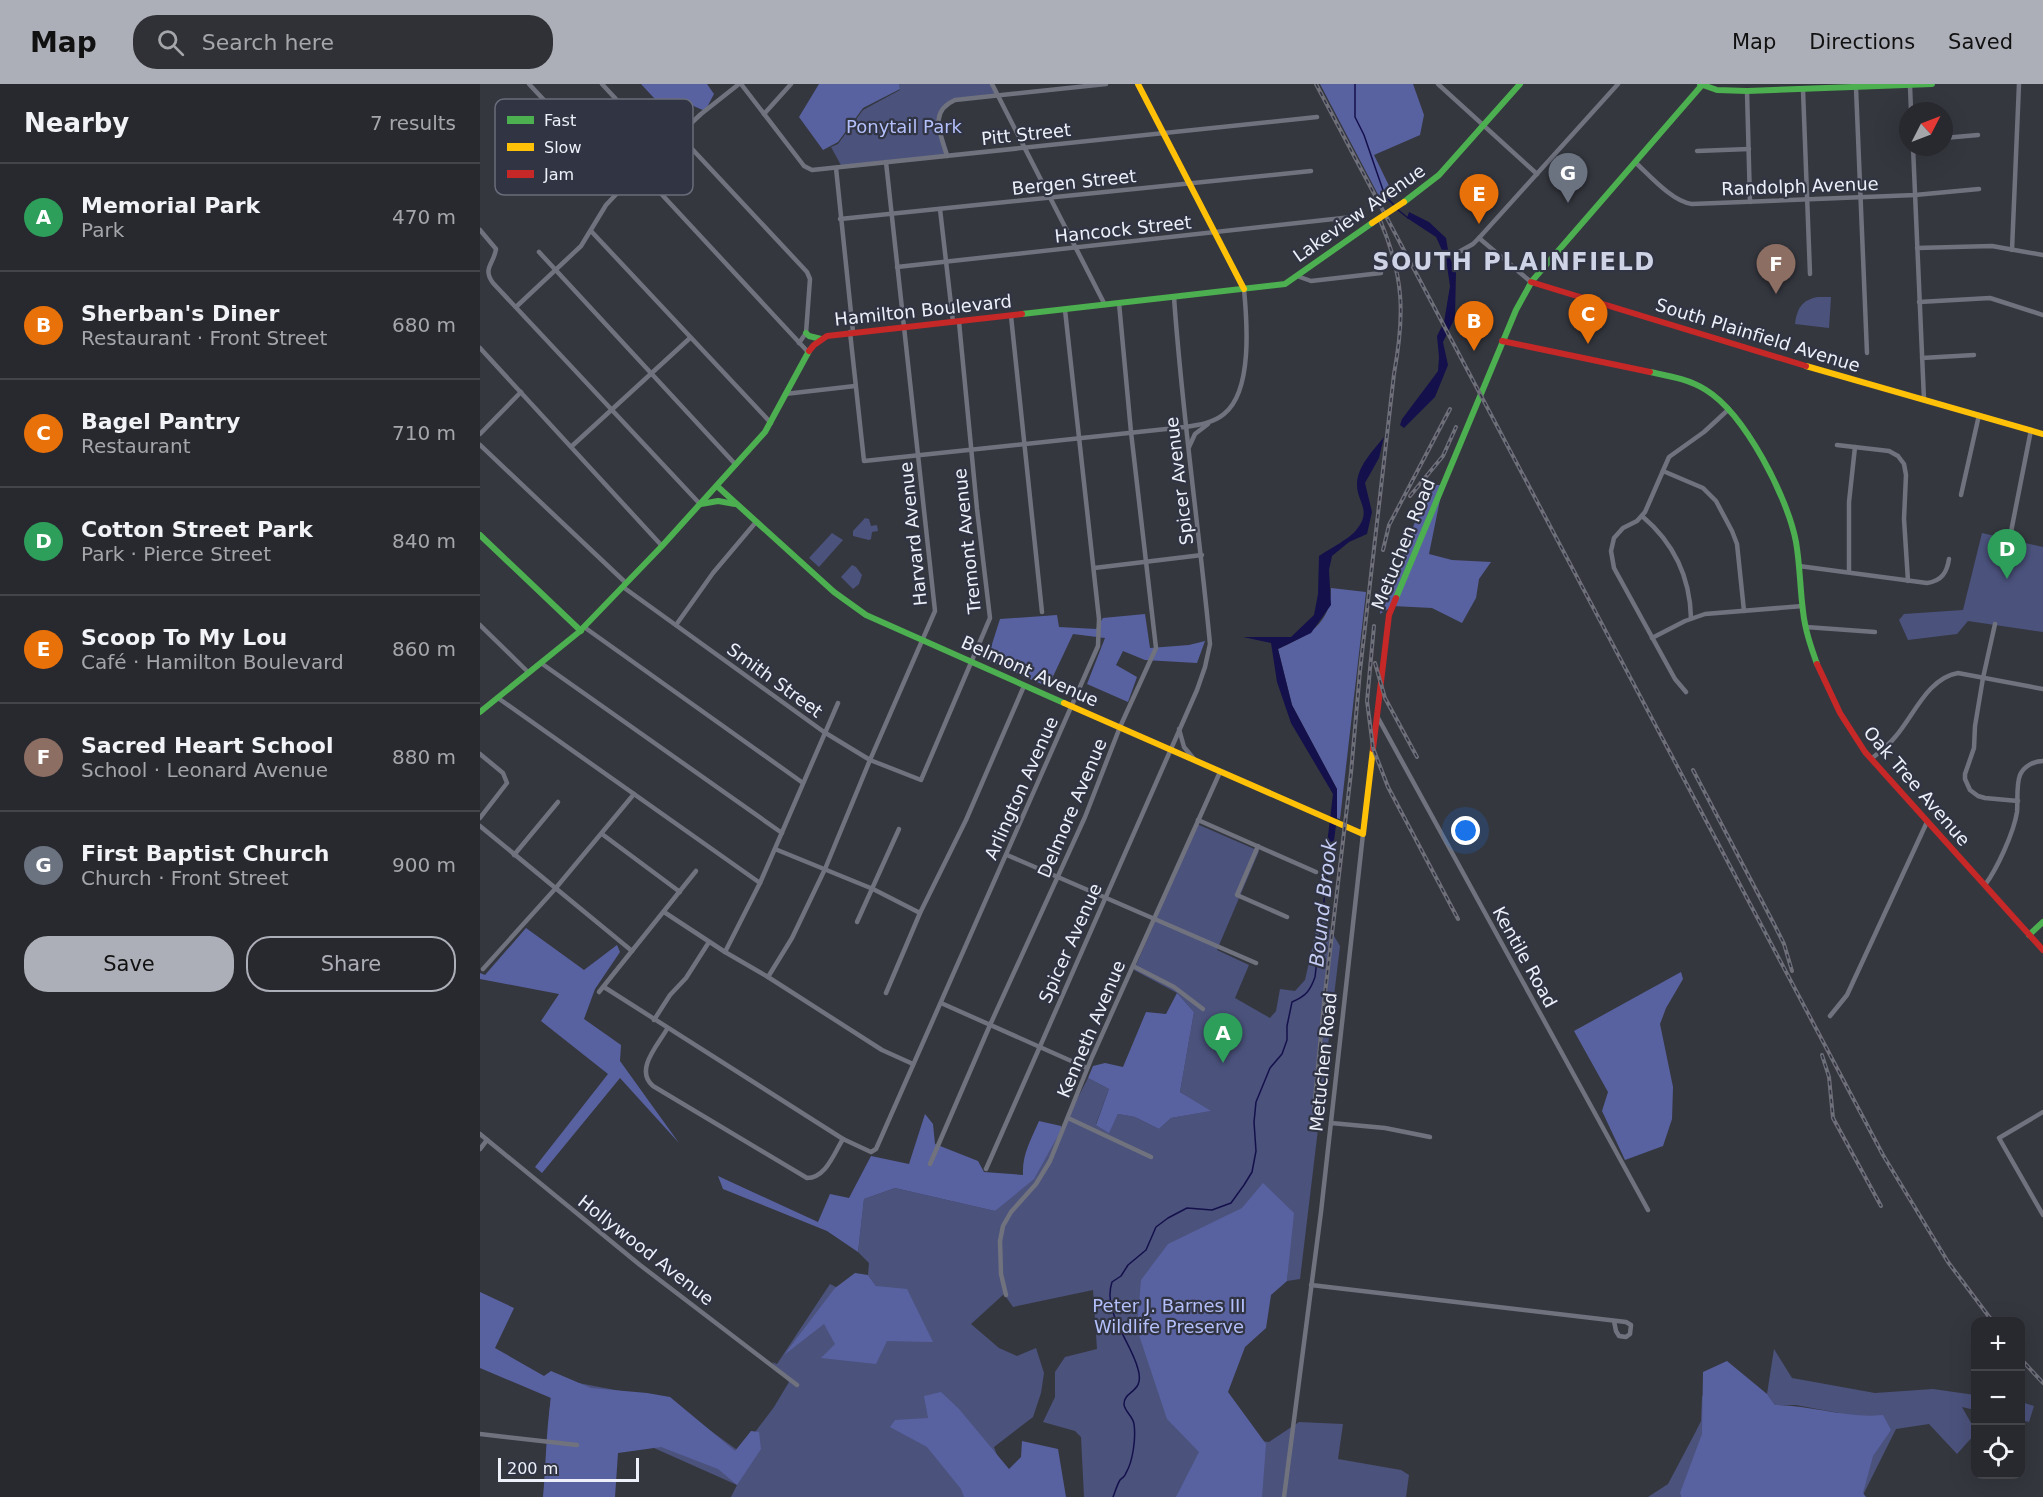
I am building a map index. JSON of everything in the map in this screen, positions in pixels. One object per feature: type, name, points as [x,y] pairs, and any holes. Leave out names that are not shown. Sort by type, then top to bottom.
[{"type":"street","points":[[602,84],[616,99]]},
{"type":"street","points":[[693,122],[740,84]]},
{"type":"street","name":"Pitt Street","points":[[740,84],[804,166],[812,170],[1317,117]]},
{"type":"street","points":[[764,114],[791,84]]},
{"type":"street","points":[[992,84],[1105,305]]},
{"type":"street","points":[[947,156],[938,128],[938,118],[945,106],[955,100],[1106,84]]},
{"type":"street","points":[[1138,84],[1244,289],[1248,333],[1243,376],[1236,400],[1224,415],[1210,422],[1195,434],[1188,449]]},
{"type":"street","points":[[1438,84],[1482,127],[1537,174]]},
{"type":"street","points":[[1457,253],[1479,238],[1617,84]]},
{"type":"street","points":[[1701,85],[1717,90],[1748,91],[1932,84]]},
{"type":"street","points":[[2012,250],[2019,84]]},
{"type":"street","name":"Lakeview Avenue","points":[[1285,284],[1404,202],[1439,175],[1518,85]]},
{"type":"street","name":"Metuchen Road","points":[[1284,1497],[1331,1123],[1389,615],[1502,341],[1531,282],[1701,85]]},
{"type":"street","points":[[531,86],[543,99]]},
{"type":"street","points":[[1910,86],[1911,102]]},
{"type":"street","points":[[1856,88],[1867,353]]},
{"type":"street","points":[[1803,90],[1810,274]]},
{"type":"street","points":[[1748,91],[1750,202]]},
{"type":"street","points":[[1953,137],[1978,135]]},
{"type":"street","points":[[1697,150],[1749,149]]},
{"type":"street","points":[[693,150],[809,276],[806,333],[799,343]]},
{"type":"street","points":[[1913,156],[1924,400]]},
{"type":"street","name":"Harvard Avenue","points":[[768,977],[792,938],[825,869],[936,611],[886,162]]},
{"type":"street","name":"Randolph Avenue","points":[[1636,163],[1685,203],[1915,195],[1979,189]]},
{"type":"street","points":[[836,168],[855,386],[864,461],[1185,427],[1210,422]]},
{"type":"street","name":"Bergen Street","points":[[840,219],[1311,171]]},
{"type":"street","points":[[516,307],[581,246],[606,205],[615,195]]},
{"type":"street","points":[[662,195],[808,352]]},
{"type":"street","name":"Tremont Avenue","points":[[921,780],[990,618],[956,322],[939,209]]},
{"type":"street","name":"Hancock Street","points":[[897,267],[1352,217]]},
{"type":"street","points":[[480,230],[496,249],[488,271],[488,277],[493,283],[700,504],[718,501],[735,504]]},
{"type":"street","points":[[591,231],[771,423]]},
{"type":"street","name":"South Plainfield Avenue","points":[[1479,238],[1531,282],[1765,354],[2043,434]]},
{"type":"street","points":[[1917,248],[1980,246],[2043,255]]},
{"type":"street","points":[[540,252],[736,465]]},
{"type":"street","points":[[1297,276],[1311,281],[1381,273]]},
{"type":"street","name":"Hamilton Boulevard","points":[[480,712],[582,629],[717,486],[771,423],[808,352],[821,339],[833,334],[1285,284]]},
{"type":"street","name":"Spicer Avenue","points":[[986,1169],[1200,682],[1209,653],[1202,555],[1185,427],[1174,297]]},
{"type":"street","points":[[1919,302],[1990,298],[2043,315]]},
{"type":"street","name":"Delmore Avenue","points":[[930,1164],[990,1025],[1085,817],[1120,727],[1156,648],[1131,432],[1119,303]]},
{"type":"street","name":"Arlington Avenue","points":[[843,1138],[868,1151],[874,1151],[878,1147],[1095,657],[1099,639],[1099,619],[1065,310]]},
{"type":"street","points":[[1011,316],[1042,612]]},
{"type":"street","points":[[806,333],[821,339]]},
{"type":"street","points":[[572,446],[690,338]]},
{"type":"street","name":"Oak Tree Avenue","points":[[1502,341],[1683,379],[1709,392],[1729,409],[1744,430],[1783,500],[1793,528],[1806,627],[1813,653],[1853,737],[2043,950]]},
{"type":"street","points":[[481,352],[572,446],[662,546]]},
{"type":"street","points":[[1922,358],[1974,355]]},
{"type":"street","points":[[785,394],[855,386]]},
{"type":"street","points":[[480,434],[521,392]]},
{"type":"street","points":[[1686,692],[1675,679],[1614,568],[1611,558],[1612,544],[1618,533],[1642,516],[1674,452],[1704,432],[1729,409]]},
{"type":"street","points":[[1961,495],[1979,415]]},
{"type":"street","points":[[2009,542],[2031,430]]},
{"type":"street","name":"Smith Street","points":[[480,445],[624,585],[676,625],[824,732],[870,760],[921,780]]},
{"type":"street","points":[[1838,445],[1889,451],[1898,456],[1904,464],[1906,475],[1904,519],[1908,580]]},
{"type":"street","points":[[1849,573],[1850,502],[1855,447]]},
{"type":"street","points":[[1663,471],[1703,488],[1716,501],[1737,544],[1744,611]]},
{"type":"street","name":"Belmont Avenue","points":[[717,486],[834,592],[849,604],[883,623],[1364,834]]},
{"type":"street","points":[[1642,516],[1660,533],[1681,565],[1689,590],[1691,618]]},
{"type":"street","points":[[676,625],[713,573],[756,522]]},
{"type":"street","points":[[480,535],[582,629],[803,783]]},
{"type":"street","points":[[1094,568],[1202,555]]},
{"type":"street","points":[[1799,566],[1927,583],[1937,580],[1946,570],[1949,559]]},
{"type":"street","points":[[1652,638],[1691,618],[1705,614],[1803,606]]},
{"type":"street","points":[[1995,624],[1983,678],[1975,726],[1974,748],[1965,779],[1970,789],[1978,796],[2018,801]]},
{"type":"street","points":[[480,625],[529,673]]},
{"type":"street","points":[[1806,627],[1875,632]]},
{"type":"street","points":[[542,663],[782,833]]},
{"type":"street","points":[[1871,759],[1896,736],[1944,676],[1958,673],[2043,689]]},
{"type":"street","points":[[886,993],[920,913],[966,820],[1024,686]]},
{"type":"street","points":[[498,698],[760,883]]},
{"type":"street","points":[[724,952],[760,883],[838,703]]},
{"type":"street","name":"Kentile Road","points":[[1377,716],[1648,1210]]},
{"type":"street","points":[[1179,729],[1184,747],[1196,761]]},
{"type":"street","points":[[480,754],[502,772],[507,783],[480,818]]},
{"type":"street","points":[[1984,885],[1991,877],[2002,854],[2016,816],[2021,772],[2030,764],[2043,761]]},
{"type":"street","name":"Kenneth Avenue","points":[[1006,1295],[1001,1274],[1000,1241],[1003,1226],[1011,1212],[1042,1176],[1050,1161],[1132,966],[1220,772]]},
{"type":"street","points":[[483,969],[555,889],[634,794]]},
{"type":"street","points":[[514,855],[558,802]]},
{"type":"street","points":[[1198,820],[1316,872]]},
{"type":"street","points":[[1830,1016],[1847,995],[1927,822]]},
{"type":"street","points":[[480,826],[632,951]]},
{"type":"street","points":[[857,922],[899,829]]},
{"type":"street","points":[[602,834],[680,892]]},
{"type":"street","points":[[1258,846],[1237,895],[1287,917]]},
{"type":"street","points":[[775,849],[873,889],[920,913]]},
{"type":"street","points":[[1007,855],[1256,963]]},
{"type":"street","points":[[599,992],[696,871]]},
{"type":"street","points":[[664,912],[882,1050],[913,1064]]},
{"type":"street","points":[[2029,935],[2043,922]]},
{"type":"street","points":[[654,1020],[670,995],[686,978],[709,942]]},
{"type":"street","points":[[1132,966],[1174,987],[1203,1010]]},
{"type":"street","points":[[603,987],[843,1138],[823,1172],[807,1178],[653,1086],[645,1076],[646,1065],[668,1029]]},
{"type":"street","points":[[941,1003],[1088,1068]]},
{"type":"street","points":[[2043,1112],[1999,1138],[2043,1215]]},
{"type":"street","points":[[1068,1118],[1151,1157]]},
{"type":"street","points":[[1331,1123],[1385,1128],[1430,1137]]},
{"type":"street","name":"Hollywood Avenue","points":[[480,1134],[634,1260],[797,1385]]},
{"type":"street","points":[[480,1149],[487,1140]]},
{"type":"street","points":[[1311,1285],[1614,1321]]},
{"type":"street","points":[[480,1434],[577,1445]]},
{"type":"green space","points":[[641,84],[707,84],[714,94],[705,111],[693,106],[693,99],[655,99]]},
{"type":"green space","points":[[819,84],[899,84],[900,89],[863,108],[838,142],[823,150],[799,117]]},
{"type":"green space","name":"Ponytail Park","points":[[899,84],[991,84],[997,95],[950,102],[938,120],[949,154],[842,167],[831,147],[838,144],[863,110],[900,90]]},
{"type":"green space","points":[[1320,84],[1413,84],[1424,115],[1420,135],[1374,155],[1394,196],[1383,204]]},
{"type":"green space","points":[[1831,297],[1829,328],[1795,324],[1801,306],[1808,300]]},
{"type":"green space","points":[[1431,485],[1443,485],[1429,554],[1452,560],[1491,562],[1479,579],[1476,598],[1462,623],[1432,608],[1393,606],[1380,614],[1382,593],[1389,594],[1425,494]]},
{"type":"green space","points":[[865,518],[869,519],[871,526],[877,525],[878,531],[872,532],[869,540],[853,536],[853,531]]},
{"type":"green space","points":[[832,533],[843,540],[819,567],[809,558]]},
{"type":"green space","points":[[1982,533],[2043,547],[2043,632],[1968,621],[1957,634],[1908,640],[1899,620],[1904,614],[1963,610]]},
{"type":"green space","points":[[852,565],[862,575],[859,584],[853,589],[841,577]]},
{"type":"green space","points":[[1331,588],[1366,592],[1340,819],[1337,818],[1337,789],[1292,705],[1278,649],[1299,639],[1316,627],[1327,611]]},
{"type":"green space","points":[[1145,614],[1150,648],[1189,645],[1205,641],[1197,663],[1145,660],[1123,651],[1116,665],[1137,677],[1128,702],[1087,684],[1105,638],[1073,634],[1048,687],[987,660],[1000,619],[1057,615],[1059,627],[1096,629],[1103,618]]},
{"type":"green space","name":"Peter J. Barnes III Wildlife Preserve","points":[[1197,824],[1259,851],[1217,950],[1249,965],[1235,998],[1270,1018],[1276,1011],[1280,989],[1295,991],[1305,980],[1320,913],[1340,946],[1300,1279],[1287,1281],[1289,1257],[1237,1301],[1179,1431],[1269,1442],[1299,1422],[1343,1424],[1338,1459],[1401,1470],[1409,1475],[1406,1497],[1084,1497],[1081,1437],[1075,1431],[1043,1422],[1055,1397],[1055,1372],[1065,1357],[1097,1349],[1093,1290],[1013,1307],[1004,1294],[971,1324],[999,1348],[1017,1356],[1036,1348],[1044,1373],[1041,1393],[1033,1417],[994,1447],[1013,1497],[731,1497],[737,1485],[654,1448],[548,1431],[552,1378],[668,1400],[740,1452],[774,1407],[789,1382],[772,1362],[777,1364],[830,1284],[929,1335],[876,1286],[868,1275],[869,1263],[858,1252],[864,1199],[895,1188],[995,1211],[1061,1130],[1088,1078],[1109,1089],[1096,1124],[1109,1132],[1118,1114],[1135,1117],[1159,1129],[1171,1118],[1210,1111],[1180,1092],[1194,1012],[1177,993],[1134,970]]},
{"type":"green space","points":[[526,928],[584,970],[617,945],[620,952],[595,989],[584,1019],[621,1045],[620,1061],[679,1143],[620,1078],[542,1173],[535,1167],[608,1074],[541,1021],[559,994],[480,979],[480,973],[485,975]]},
{"type":"green space","points":[[1681,972],[1683,979],[1666,1008],[1660,1024],[1673,1087],[1672,1119],[1663,1146],[1625,1160],[1602,1111],[1608,1092],[1574,1031]]},
{"type":"green space","points":[[1177,993],[1194,1012],[1180,1092],[1211,1111],[1171,1118],[1159,1129],[1135,1117],[1118,1114],[1109,1133],[1096,1125],[1109,1089],[1088,1078],[1093,1066],[1105,1063],[1123,1067],[1146,1012],[1166,1014]]},
{"type":"green space","points":[[925,1114],[933,1124],[935,1144],[978,1161],[984,1172],[1023,1175],[1026,1154],[1039,1121],[1061,1126],[1061,1130],[1034,1179],[995,1211],[895,1188],[864,1199],[858,1252],[827,1231],[723,1189],[718,1176],[818,1222],[830,1194],[849,1198],[871,1156],[909,1164]]},
{"type":"green space","name":"Peter J. Barnes III Wildlife Preserve","points":[[1263,1183],[1294,1213],[1287,1281],[1271,1295],[1266,1328],[1245,1347],[1228,1392],[1266,1444],[1262,1497],[1176,1497],[1199,1452],[1167,1419],[1137,1329],[1141,1280],[1168,1244],[1242,1208]]},
{"type":"green space","points":[[855,1273],[868,1275],[876,1286],[907,1289],[933,1342],[887,1341],[876,1364],[821,1358],[835,1344],[824,1324],[784,1355],[835,1288]]},
{"type":"green space","points":[[480,1292],[514,1308],[495,1348],[544,1376],[551,1371],[591,1388],[670,1397],[735,1451],[751,1431],[759,1432],[761,1449],[737,1485],[718,1469],[661,1447],[618,1453],[615,1497],[543,1497],[551,1398],[480,1368]]},
{"type":"green space","points":[[1774,1349],[1792,1378],[1875,1393],[1933,1389],[1971,1394],[1971,1409],[1962,1407],[1971,1423],[1971,1438],[1957,1454],[1929,1424],[1896,1429],[1862,1497],[1680,1493],[1681,1497],[1648,1497],[1668,1484],[1701,1421],[1702,1396],[1731,1389],[1781,1430],[1839,1413],[1796,1405],[1775,1405],[1767,1394]]},
{"type":"green space","points":[[1727,1361],[1767,1394],[1775,1405],[1842,1414],[1883,1415],[1891,1430],[1873,1456],[1863,1493],[1866,1497],[1681,1497],[1680,1493],[1702,1434],[1703,1372]]},
{"type":"green space","points":[[941,1392],[959,1409],[1009,1469],[1021,1457],[1022,1441],[1058,1449],[1066,1497],[964,1497],[961,1489],[927,1447],[890,1427],[895,1420],[928,1418],[924,1396]]},
{"type":"green space","points":[[2025,1403],[2034,1406],[2029,1422],[2025,1421]]},
{"type":"shaded area","points":[[1409,212],[1429,222],[1446,238],[1449,256],[1456,271],[1455,318],[1443,342],[1448,365],[1435,397],[1404,428],[1400,425],[1402,419],[1438,371],[1437,336],[1444,322],[1450,286],[1446,259],[1436,237],[1407,218]]},
{"type":"shaded area","points":[[1384,437],[1379,458],[1365,483],[1372,512],[1367,534],[1349,542],[1332,556],[1329,570],[1331,605],[1311,633],[1278,649],[1292,705],[1337,789],[1337,818],[1333,848],[1327,844],[1333,794],[1291,723],[1277,682],[1271,643],[1243,637],[1291,637],[1314,615],[1318,594],[1319,556],[1350,536],[1361,522],[1364,511],[1358,491],[1358,478],[1366,459]]},
{"type":"waterway","name":"Bound Brook","points":[[1355,84],[1355,117],[1364,135],[1385,196],[1395,206]]},
{"type":"waterway","name":"Bound Brook","points":[[1398,210],[1408,218]]},
{"type":"waterway","name":"Bound Brook","points":[[1113,1497],[1120,1480],[1125,1476],[1132,1456],[1135,1430],[1132,1418],[1124,1404],[1127,1396],[1137,1387],[1139,1377],[1134,1358],[1114,1315],[1110,1293],[1112,1282],[1146,1250],[1156,1227],[1187,1208],[1212,1210],[1231,1203],[1252,1172],[1256,1151],[1254,1122],[1256,1102],[1270,1068],[1282,1054],[1287,1040],[1287,1026],[1292,1002],[1307,992],[1315,977],[1327,876],[1325,861],[1329,844]]},
{"type":"railway","points":[[1316,84],[1883,1155],[1948,1262],[1989,1317]]},
{"type":"railway","points":[[1314,1109],[1360,671],[1400,333],[1398,278],[1380,220]]},
{"type":"railway","points":[[1383,550],[1389,525],[1450,409]]},
{"type":"railway","points":[[1410,496],[1443,456],[1456,427]]},
{"type":"railway","points":[[1374,626],[1367,701],[1373,748],[1388,787],[1458,919]]},
{"type":"railway","points":[[1375,663],[1385,698],[1417,757]]},
{"type":"railway","points":[[1693,770],[1784,944],[1792,971]]},
{"type":"railway","points":[[1822,1055],[1829,1077],[1833,1118],[1881,1206]]},
{"type":"railway","points":[[2025,1363],[2043,1383]]},
{"type":"traffic: fast","points":[[1404,202],[1439,175],[1520,84]]},
{"type":"traffic: fast","points":[[1700,84],[1717,90],[1747,91],[1932,84]]},
{"type":"traffic: fast","points":[[1396,598],[1516,310],[1532,281],[1702,85]]},
{"type":"traffic: fast","points":[[1022,314],[1285,284],[1372,223]]},
{"type":"traffic: fast","points":[[806,333],[821,339]]},
{"type":"traffic: fast","points":[[480,712],[579,632],[662,546],[765,432],[809,351]]},
{"type":"traffic: fast","points":[[1650,372],[1686,381],[1706,390],[1735,418],[1763,458],[1784,503],[1796,542],[1804,618],[1817,664]]},
{"type":"traffic: fast","points":[[717,486],[834,592],[866,615],[1064,703]]},
{"type":"traffic: fast","points":[[701,504],[718,501],[735,504]]},
{"type":"traffic: fast","points":[[480,535],[581,631]]},
{"type":"traffic: fast","points":[[2029,935],[2043,922]]},
{"type":"traffic: slow","points":[[1138,84],[1244,289]]},
{"type":"traffic: slow","points":[[1372,223],[1404,202]]},
{"type":"traffic: slow","points":[[1806,366],[2043,434]]},
{"type":"traffic: slow","points":[[1064,703],[1363,834],[1373,749]]},
{"type":"traffic: jam","points":[[1531,282],[1806,366]]},
{"type":"traffic: jam","points":[[809,351],[827,336],[1022,314]]},
{"type":"traffic: jam","points":[[1502,341],[1650,372]]},
{"type":"traffic: jam","points":[[1373,749],[1389,615],[1396,598]]},
{"type":"traffic: jam","points":[[1817,664],[1840,713],[1865,752],[2043,950]]},
{"type":"place","name":"First Baptist Church","points":[[1568,203]]},
{"type":"place","name":"Scoop To My Lou","points":[[1479,224]]},
{"type":"place","name":"Sacred Heart School","points":[[1776,294]]},
{"type":"place","name":"Bagel Pantry","points":[[1588,344]]},
{"type":"place","name":"Sherban's Diner","points":[[1474,351]]},
{"type":"place","name":"Cotton Street Park","points":[[2007,579]]},
{"type":"place","name":"Memorial Park","points":[[1223,1063]]},
{"type":"district","name":"SOUTH PLAINFIELD","points":[[1514,262]]}]
